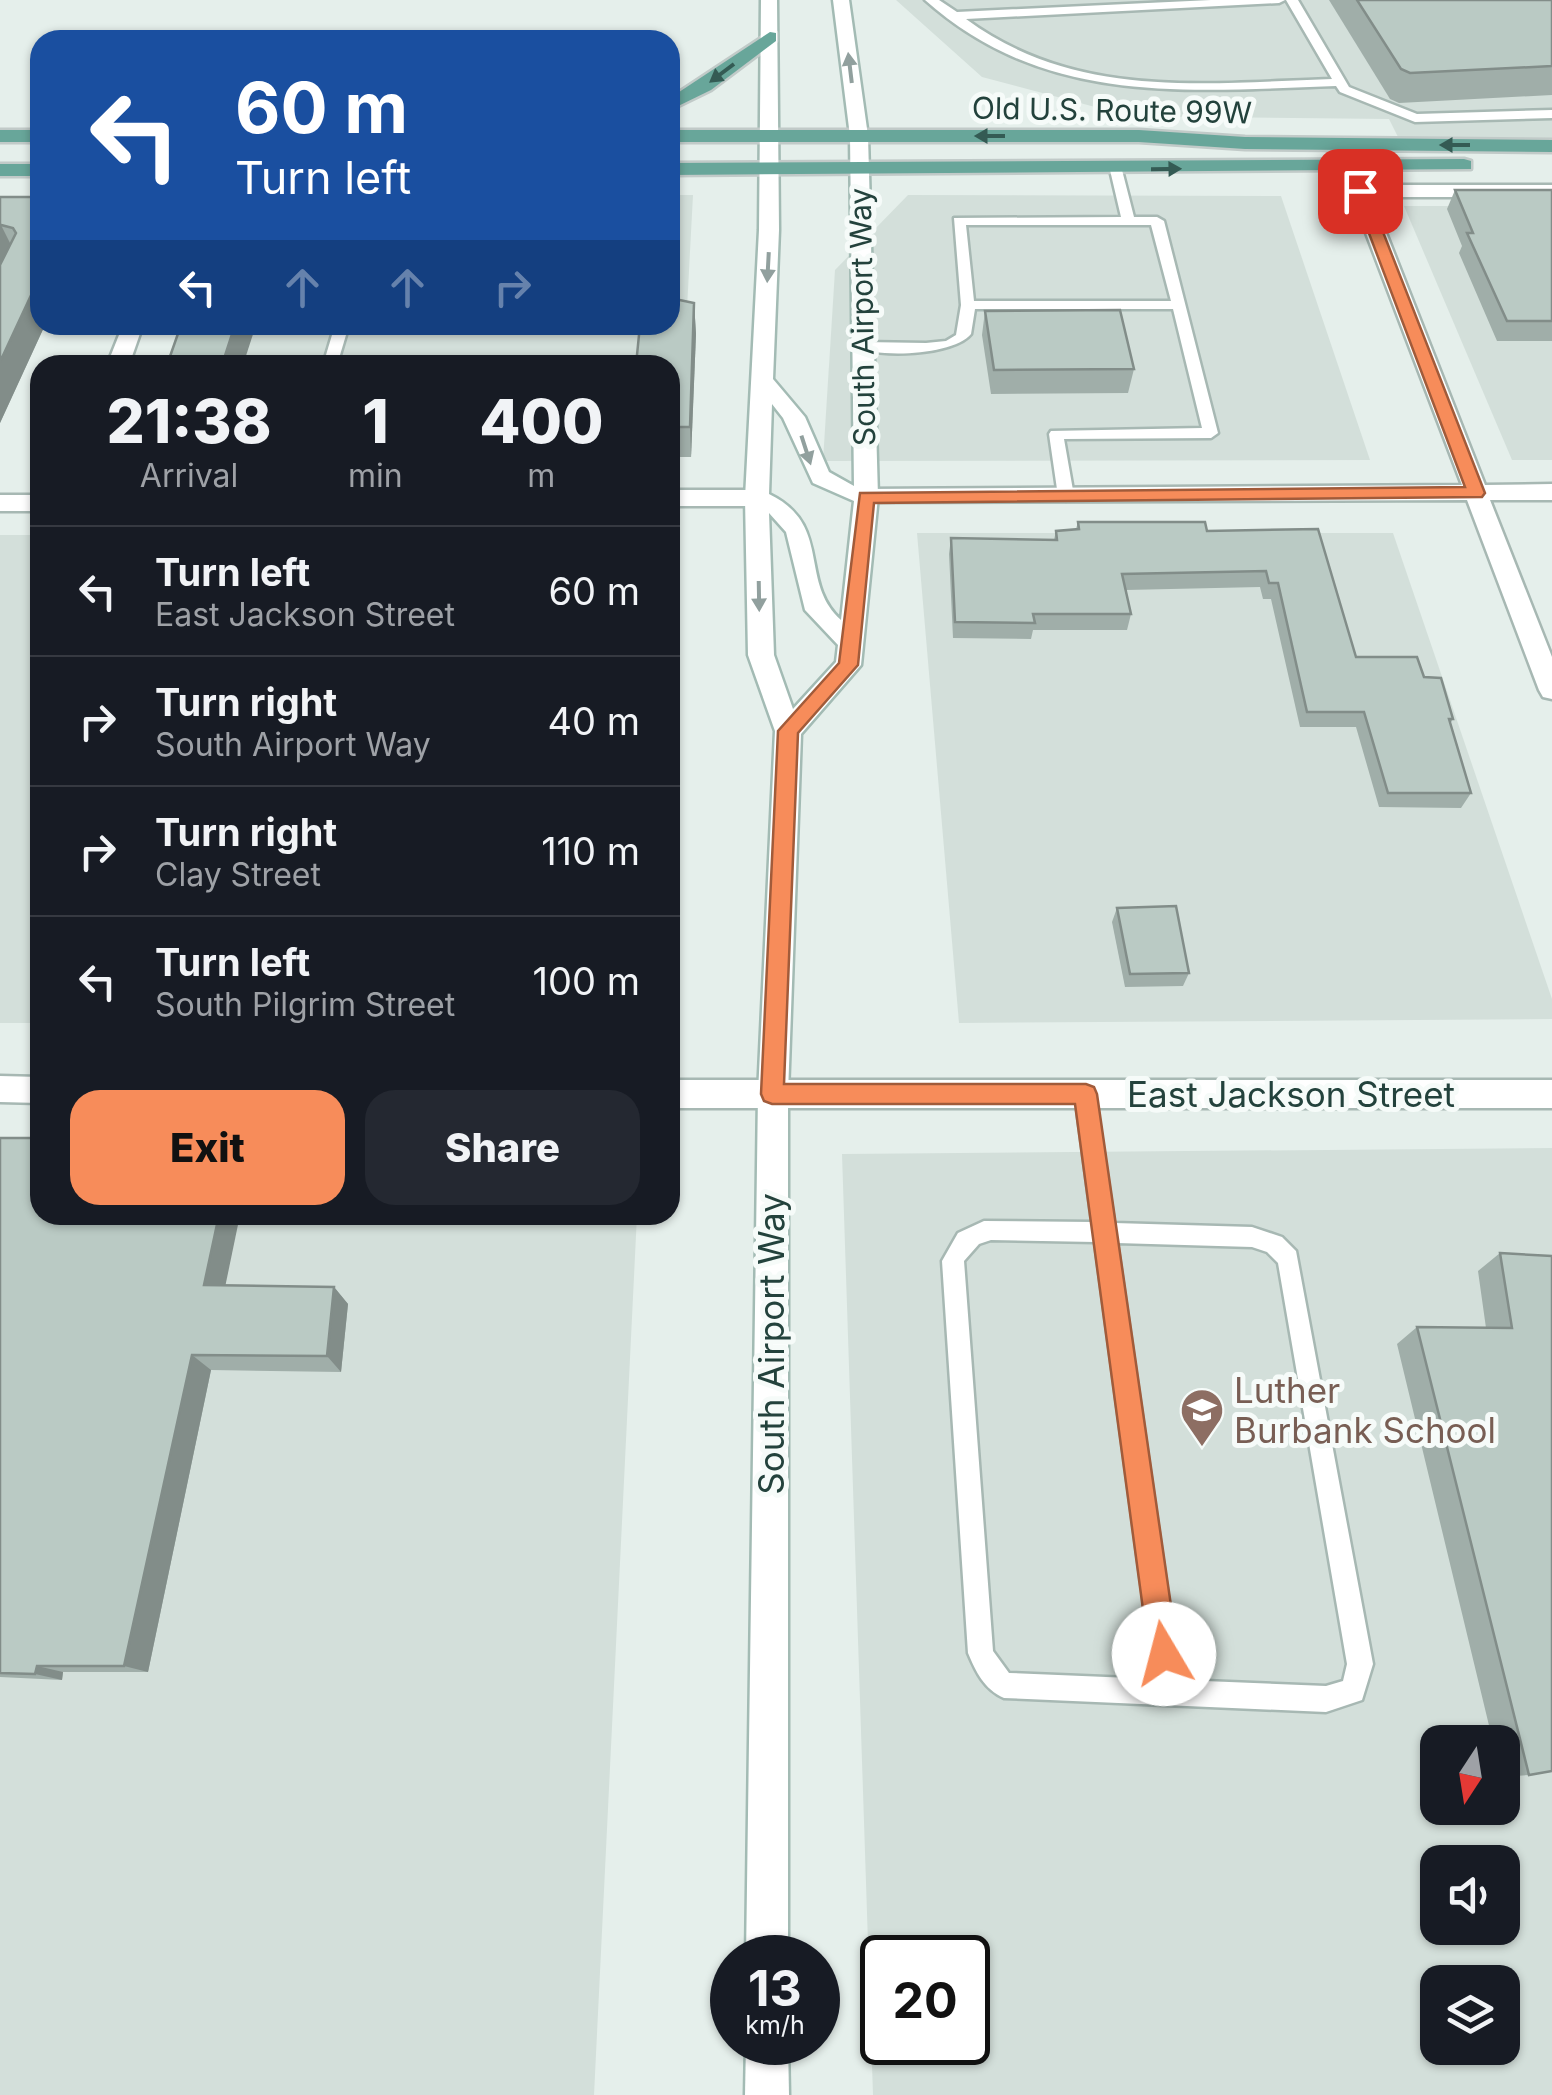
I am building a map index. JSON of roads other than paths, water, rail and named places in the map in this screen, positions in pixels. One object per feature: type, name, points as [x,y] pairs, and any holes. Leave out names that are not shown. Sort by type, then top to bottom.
[{"type":"main road","name":"South Airport Way","points":[[768,1935],[772,1094],[788,731],[761,656],[757,498],[772,136],[769,0]]},
{"type":"main road","name":"South Airport Way","points":[[788,731],[848,665],[866,498],[859,136],[841,0]]},
{"type":"main road","points":[[680,100],[705,86],[770,37]]},
{"type":"main road","points":[[0,136],[30,136]]},
{"type":"main road","name":"Old U.S. Route 99W","points":[[680,136],[1139,136],[1245,143],[1552,146]]},
{"type":"main road","points":[[680,169],[1116,170],[1552,164]]},
{"type":"main road","points":[[0,170],[30,170]]},
{"type":"main road","points":[[1552,190],[1360,191],[1552,690]]},
{"type":"main road","points":[[762,382],[793,416],[811,466],[834,490],[866,498],[1552,492]]},
{"type":"main road","points":[[680,498],[757,498],[774,504],[788,516],[802,539],[817,610],[851,644]]},
{"type":"main road","points":[[0,502],[30,502]]},
{"type":"main road","points":[[0,1090],[30,1090]]},
{"type":"main road","name":"East Jackson Street","points":[[680,1094],[1552,1094]]},
{"type":"main road","points":[[766,2095],[767,2065]]},
{"type":"lane","points":[[931,0],[973,33],[1016,54],[1079,76],[1130,85],[1340,82]]},
{"type":"lane","points":[[955,16],[1106,4],[1280,0]]},
{"type":"lane","points":[[1292,0],[1344,89],[1415,118],[1552,114]]},
{"type":"lane","points":[[1116,170],[1128,221]]},
{"type":"lane","points":[[862,346],[946,346],[959,341],[967,327],[968,305],[959,221],[1157,220],[1212,433],[1056,434],[1066,496]]},
{"type":"lane","points":[[1028,221],[1031,237]]},
{"type":"lane","points":[[1091,221],[1094,237]]},
{"type":"lane","points":[[968,305],[1043,298],[1179,305]]},
{"type":"lane","points":[[1086,1094],[1169,1693]]},
{"type":"lane","points":[[1102,1230],[1252,1238],[1274,1244],[1288,1258],[1360,1664],[1353,1691],[1326,1699],[1004,1685],[990,1673],[982,1653],[954,1260],[961,1242],[978,1231],[1102,1230]]},
{"type":"place","name":"Luther Burbank School","points":[[1202,1448]]}]
